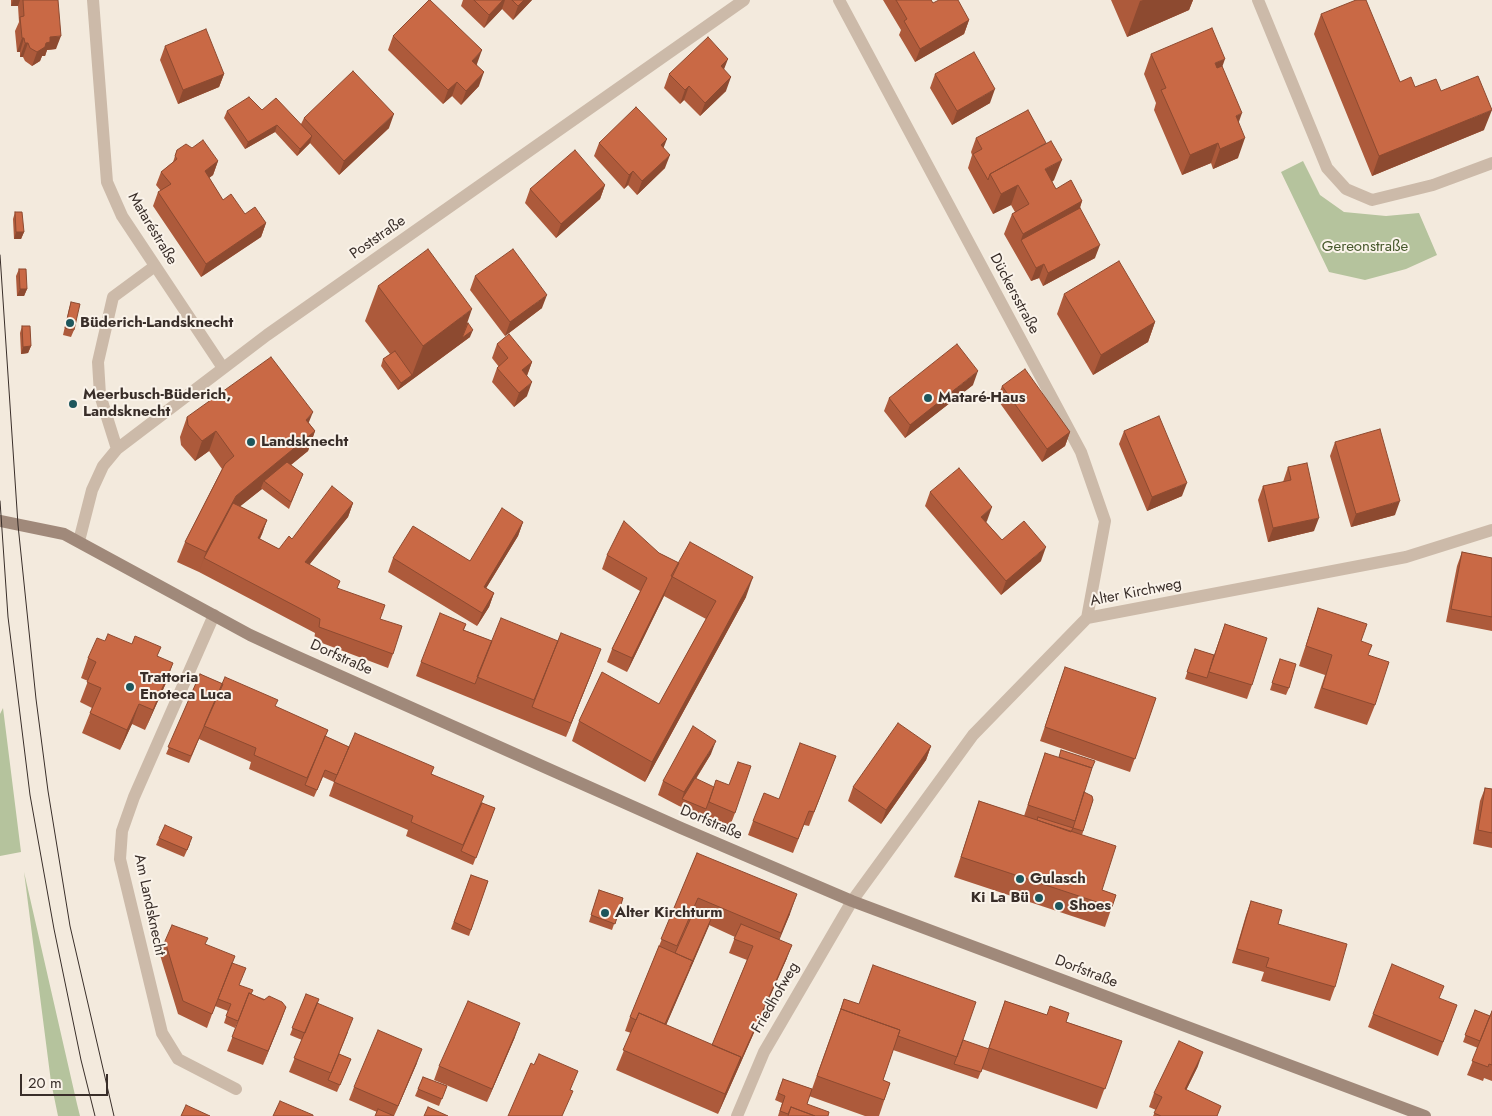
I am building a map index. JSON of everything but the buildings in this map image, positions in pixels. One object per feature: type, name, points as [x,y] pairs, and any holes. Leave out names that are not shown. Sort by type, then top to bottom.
[{"type":"main road","name":"Dorfstraße","points":[[1,521],[64,534],[250,635],[299,658],[672,824],[852,901],[1425,1116]]},
{"type":"street","name":"Mataréstraße","points":[[93,0],[107,182],[122,216],[223,368]]},
{"type":"street","name":"Poststraße","points":[[79,541],[92,490],[103,466],[117,448],[223,368],[744,0]]},
{"type":"street","name":"Dückersstraße","points":[[838,0],[1081,452],[1105,521],[1087,618]]},
{"type":"street","points":[[1258,0],[1327,168],[1346,189],[1372,200],[1433,185],[1492,163]]},
{"type":"street","points":[[117,448],[100,395],[98,362],[113,297],[155,266]]},
{"type":"street","name":"Alter Kirchweg","points":[[852,901],[973,735],[1087,618],[1406,556],[1492,530]]},
{"type":"street","name":"Am Landsknecht","points":[[214,615],[134,797],[122,831],[120,860],[162,1033],[178,1059],[236,1089]]},
{"type":"street","name":"Friedhofweg","points":[[737,1116],[764,1052],[852,901]]},
{"type":"green space","name":"Gereonstraße","points":[[1303,161],[1320,195],[1344,212],[1386,216],[1419,213],[1437,255],[1406,269],[1365,280],[1329,272],[1281,172]]},
{"type":"green space","points":[[3,708],[21,852],[0,856],[0,714]]},
{"type":"green space","points":[[24,872],[80,1116],[58,1116],[51,1082]]},
{"type":"tram line","points":[[0,255],[18,525],[36,699],[48,791],[70,926],[114,1116]]},
{"type":"tram line","points":[[0,501],[8,617],[30,795],[54,929],[81,1060],[95,1116]]},
{"type":"place","name":"Büderich-Landsknecht","points":[[70,323]]},
{"type":"place","name":"Mataré-Haus","points":[[928,398]]},
{"type":"place","name":"Meerbusch-Büderich, Landsknecht","points":[[73,404]]},
{"type":"place","name":"Landsknecht","points":[[251,442]]},
{"type":"place","name":"Trattoria Enoteca Luca","points":[[130,687]]},
{"type":"place","name":"Gulasch","points":[[1020,879]]},
{"type":"place","name":"Ki La Bü","points":[[1039,898]]},
{"type":"place","name":"Shoes","points":[[1059,906]]},
{"type":"place","name":"Alter Kirchturm","points":[[605,913]]}]
